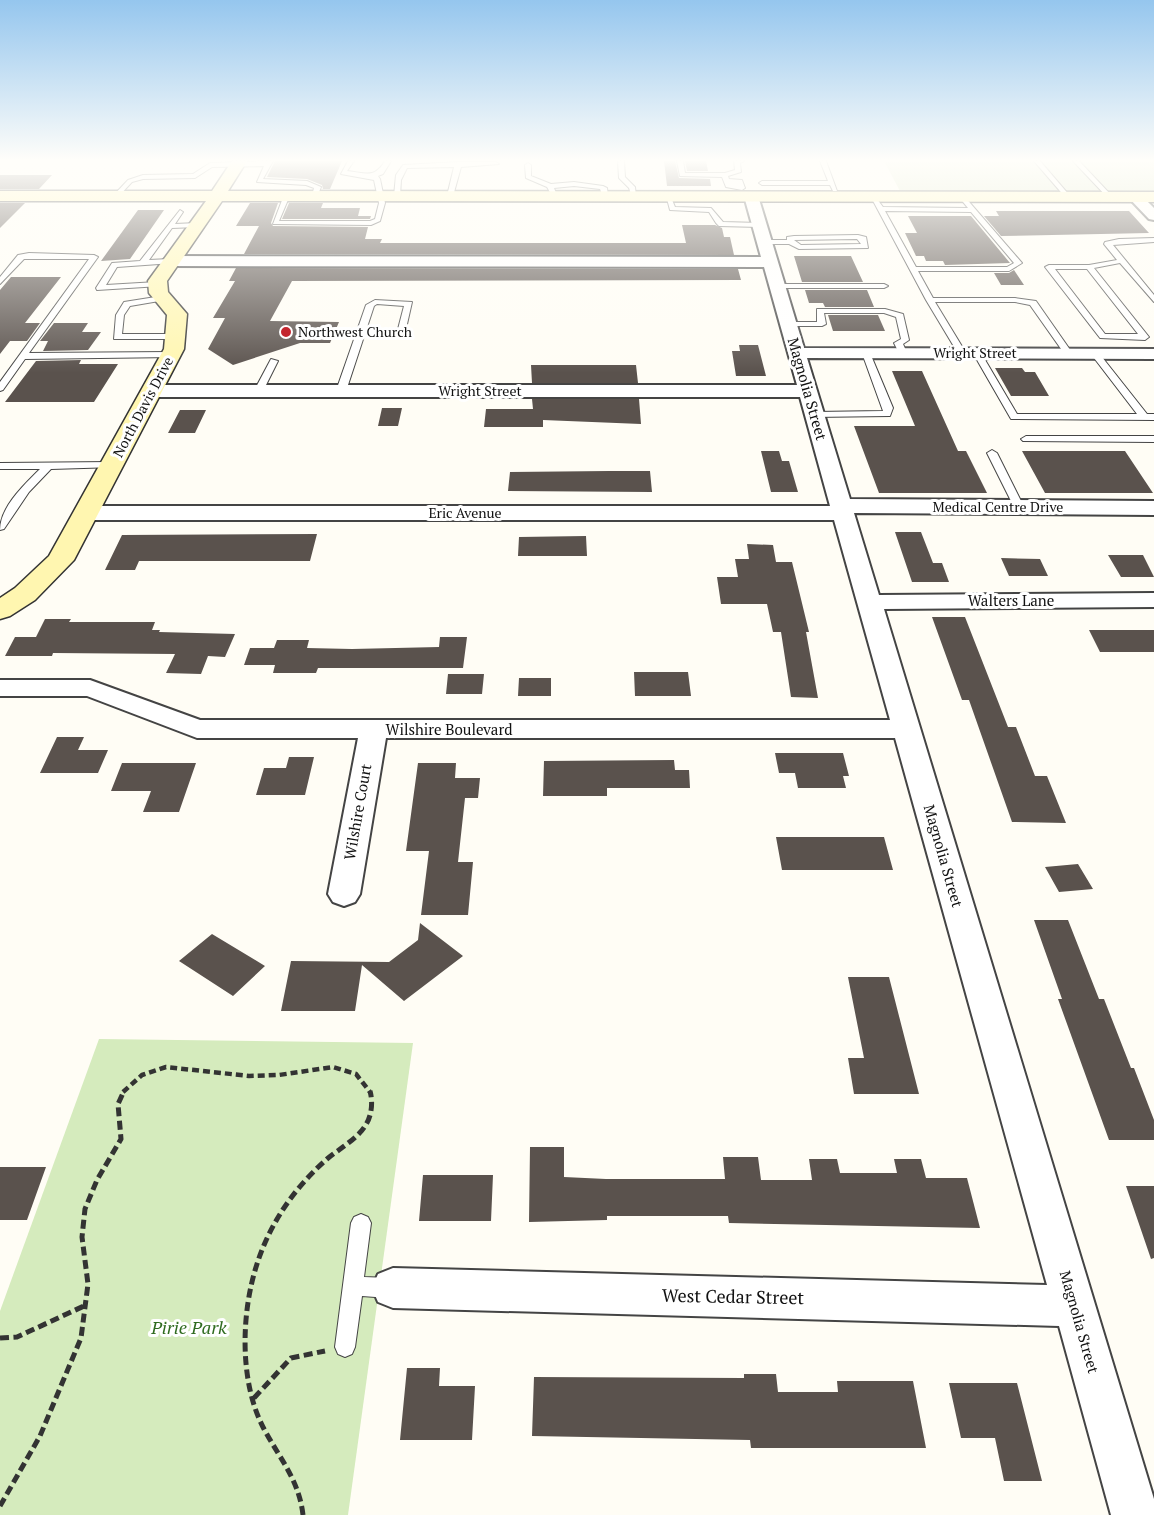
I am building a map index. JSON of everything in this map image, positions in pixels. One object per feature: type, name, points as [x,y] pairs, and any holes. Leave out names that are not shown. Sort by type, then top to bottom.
[{"type":"main road","points":[[160,291],[157,281],[186,232]]},
{"type":"main road","name":"North Davis Drive","points":[[0,610],[25,594],[60,560],[152,391],[174,346],[177,314],[160,291]]},
{"type":"street","points":[[170,261],[519,232]]},
{"type":"street","name":"Magnolia Street","points":[[760,232],[1135,1515]]},
{"type":"street","name":"Wright Street","points":[[797,353],[1154,354]]},
{"type":"street","name":"Wright Street","points":[[152,391],[341,391],[811,403]]},
{"type":"street","name":"Medical Centre Drive","points":[[842,510],[1019,507],[1154,508]]},
{"type":"street","name":"Eric Avenue","points":[[86,513],[842,510]]},
{"type":"street","name":"Walters Lane","points":[[869,602],[1154,600]]},
{"type":"street","name":"Wilshire Boulevard","points":[[0,688],[90,688],[197,729],[906,729]]},
{"type":"street","name":"Wilshire Court","points":[[344,894],[373,730]]},
{"type":"street","name":"West Cedar Street","points":[[373,1287],[1074,1306]]},
{"type":"lane","points":[[142,264],[166,232]]},
{"type":"lane","points":[[779,232],[799,247],[865,246],[863,239],[858,237],[790,239],[780,232]]},
{"type":"lane","points":[[789,232],[884,286]]},
{"type":"lane","points":[[893,232],[930,300],[1014,417],[1149,417]]},
{"type":"lane","points":[[913,269],[1009,269],[1018,263],[991,232]]},
{"type":"lane","points":[[1143,240],[1154,252]]},
{"type":"lane","points":[[1154,240],[1119,241],[1108,244],[1154,300]]},
{"type":"lane","points":[[0,282],[21,257],[29,255],[94,257],[0,388]]},
{"type":"lane","points":[[160,291],[100,288],[115,265],[170,261]]},
{"type":"lane","points":[[1122,261],[1089,267],[1049,267],[1104,336],[1150,337]]},
{"type":"lane","points":[[1089,267],[1150,337],[1154,348]]},
{"type":"lane","points":[[160,291],[127,304],[120,315],[117,337],[174,346]]},
{"type":"lane","points":[[930,300],[1016,300],[1033,303],[1069,354]]},
{"type":"lane","points":[[341,391],[370,305],[375,302],[409,304],[401,333]]},
{"type":"lane","points":[[788,324],[822,324],[820,311],[885,311],[900,316],[905,340],[898,343],[903,353]]},
{"type":"lane","points":[[23,356],[174,346]]},
{"type":"lane","points":[[811,403],[887,414],[888,408],[866,353]]},
{"type":"lane","points":[[1095,354],[1149,417]]},
{"type":"lane","points":[[260,391],[274,361]]},
{"type":"lane","points":[[0,368],[14,368]]},
{"type":"lane","points":[[1026,439],[1154,439]]},
{"type":"lane","points":[[992,453],[1019,507]]},
{"type":"lane","points":[[0,527],[25,490],[49,465]]},
{"type":"lane","points":[[0,466],[111,465]]},
{"type":"lane","points":[[345,1347],[373,1287],[361,1223]]},
{"type":"path","points":[[0,1506],[40,1436],[81,1338],[88,1284],[82,1237],[85,1209],[97,1180],[121,1139],[116,1114],[117,1104],[130,1084],[154,1070],[169,1066],[183,1065],[232,1076],[261,1076],[321,1067],[350,1070],[362,1077],[369,1088],[372,1100],[368,1120],[365,1127],[298,1188],[269,1231],[250,1280],[246,1333],[249,1383],[258,1417],[293,1473],[302,1497],[303,1515]]},
{"type":"path","points":[[0,1338],[17,1337],[85,1305]]},
{"type":"path","points":[[253,1398],[291,1358],[345,1347]]},
{"type":"green space","name":"Pirie Park","points":[[99,1039],[413,1043],[348,1515],[0,1515],[0,1311]]},
{"type":"building","points":[[122,232],[149,232],[130,259],[101,261]]},
{"type":"building","points":[[256,232],[367,232],[365,239],[382,239],[380,243],[686,243],[683,232],[723,232],[724,237],[730,237],[734,255],[244,254]]},
{"type":"building","points":[[984,232],[1010,263],[945,265],[943,261],[926,261],[924,256],[916,256],[905,233]]},
{"type":"building","points":[[997,232],[1149,233],[1001,236]]},
{"type":"building","points":[[794,256],[851,256],[863,282],[802,282]]},
{"type":"building","points":[[236,268],[738,269],[741,280],[292,281],[270,321],[339,322],[330,343],[300,343],[233,365],[208,349],[225,318],[213,318],[235,281],[229,281]]},
{"type":"building","points":[[1014,270],[1024,285],[1001,285],[994,273],[1009,273]]},
{"type":"building","points":[[11,277],[61,277],[25,323],[40,323],[27,341],[10,341],[0,354],[0,290]]},
{"type":"building","points":[[805,290],[867,290],[874,307],[825,307],[823,303],[809,303]]},
{"type":"building","points":[[828,315],[878,315],[885,331],[833,331]]},
{"type":"building","points":[[54,323],[88,323],[82,332],[101,332],[88,350],[43,351],[48,341],[40,341]]},
{"type":"building","points":[[739,345],[758,345],[766,376],[736,376],[732,351],[740,351]]},
{"type":"building","points":[[81,360],[79,364],[118,364],[94,402],[5,402],[36,361]]},
{"type":"building","points":[[531,365],[636,365],[638,383],[532,383]]},
{"type":"building","points":[[995,368],[1022,368],[1025,372],[1035,372],[1049,396],[1011,396]]},
{"type":"building","points":[[892,371],[922,371],[958,451],[966,451],[987,493],[879,493],[854,426],[915,426]]},
{"type":"building","points":[[532,399],[639,399],[641,424],[543,420],[543,427],[484,427],[486,409],[533,409]]},
{"type":"building","points":[[382,408],[402,408],[398,426],[378,426]]},
{"type":"building","points":[[180,410],[206,410],[195,433],[168,433]]},
{"type":"building","points":[[761,451],[779,451],[782,461],[789,461],[798,492],[771,492]]},
{"type":"building","points":[[1022,451],[1125,451],[1153,493],[1045,493]]},
{"type":"building","points":[[650,471],[652,492],[508,491],[510,472]]},
{"type":"building","points":[[895,532],[921,532],[933,563],[942,563],[949,582],[912,582]]},
{"type":"building","points":[[317,534],[310,561],[139,561],[135,570],[105,570],[122,535]]},
{"type":"building","points":[[586,536],[587,556],[518,556],[519,537]]},
{"type":"building","points":[[747,544],[773,545],[776,562],[792,562],[809,632],[806,632],[818,698],[791,697],[781,632],[773,632],[767,604],[721,604],[717,577],[738,577],[735,559],[749,559]]},
{"type":"building","points":[[1108,555],[1143,555],[1154,577],[1121,577]]},
{"type":"building","points":[[1001,558],[1040,559],[1048,576],[1009,576]]},
{"type":"building","points":[[932,617],[965,617],[1008,727],[1016,727],[1035,776],[1047,776],[1066,823],[1012,822],[969,700],[962,700]]},
{"type":"building","points":[[45,619],[71,619],[69,622],[155,622],[152,630],[160,630],[159,632],[235,634],[225,657],[208,656],[201,674],[166,673],[175,654],[53,653],[52,656],[5,656],[15,637],[36,637]]},
{"type":"building","points":[[1089,630],[1154,630],[1154,652],[1100,652]]},
{"type":"building","points":[[440,637],[467,637],[463,668],[318,668],[316,673],[273,673],[275,665],[244,665],[250,648],[274,648],[277,640],[309,640],[307,648],[352,649],[439,647]]},
{"type":"building","points":[[634,672],[688,672],[691,696],[635,696]]},
{"type":"building","points":[[448,674],[484,674],[482,694],[446,694]]},
{"type":"building","points":[[519,678],[551,678],[551,696],[518,696]]},
{"type":"building","points":[[57,737],[84,737],[78,750],[108,750],[98,773],[40,773]]},
{"type":"building","points":[[775,753],[843,753],[849,776],[843,776],[846,788],[798,788],[795,773],[779,773]]},
{"type":"building","points":[[289,757],[314,757],[305,795],[256,795],[264,768],[286,768]]},
{"type":"building","points":[[674,760],[675,770],[689,770],[690,788],[607,788],[607,796],[543,796],[544,761]]},
{"type":"building","points":[[122,763],[196,763],[179,812],[143,812],[151,791],[111,791]]},
{"type":"building","points":[[418,763],[456,763],[455,778],[480,778],[478,798],[465,798],[458,862],[473,862],[468,915],[421,915],[429,851],[406,851]]},
{"type":"building","points":[[776,837],[884,837],[893,870],[782,870]]},
{"type":"building","points":[[1078,864],[1093,889],[1059,892],[1045,867]]},
{"type":"building","points":[[1034,920],[1068,920],[1099,999],[1104,999],[1131,1068],[1134,1068],[1154,1120],[1154,1140],[1109,1140],[1058,999],[1062,999]]},
{"type":"building","points":[[420,923],[463,956],[404,1001],[362,965],[355,1011],[281,1011],[291,961],[389,962],[418,940]]},
{"type":"building","points":[[212,934],[265,966],[233,996],[179,961]]},
{"type":"building","points":[[848,977],[889,977],[919,1094],[854,1094],[848,1058],[864,1058]]},
{"type":"building","points":[[530,1147],[564,1147],[564,1177],[606,1179],[725,1179],[723,1157],[758,1157],[761,1180],[812,1180],[809,1159],[837,1159],[840,1173],[897,1173],[894,1159],[921,1159],[926,1178],[967,1178],[980,1228],[729,1223],[728,1216],[607,1216],[607,1220],[529,1222]]},
{"type":"building","points":[[0,1167],[46,1167],[27,1220],[0,1220]]},
{"type":"building","points":[[423,1175],[493,1175],[491,1221],[419,1221]]},
{"type":"building","points":[[1126,1186],[1154,1186],[1154,1258],[1151,1259]]},
{"type":"building","points":[[407,1368],[440,1368],[439,1386],[475,1386],[472,1440],[400,1440]]},
{"type":"building","points":[[744,1374],[776,1374],[778,1392],[838,1392],[837,1381],[913,1381],[926,1448],[751,1448],[750,1440],[532,1436],[534,1377],[744,1378]]},
{"type":"building","points":[[949,1383],[1017,1383],[1042,1481],[1004,1481],[995,1438],[961,1438]]},
{"type":"place","name":"Northwest Church","points":[[286,332]]}]
